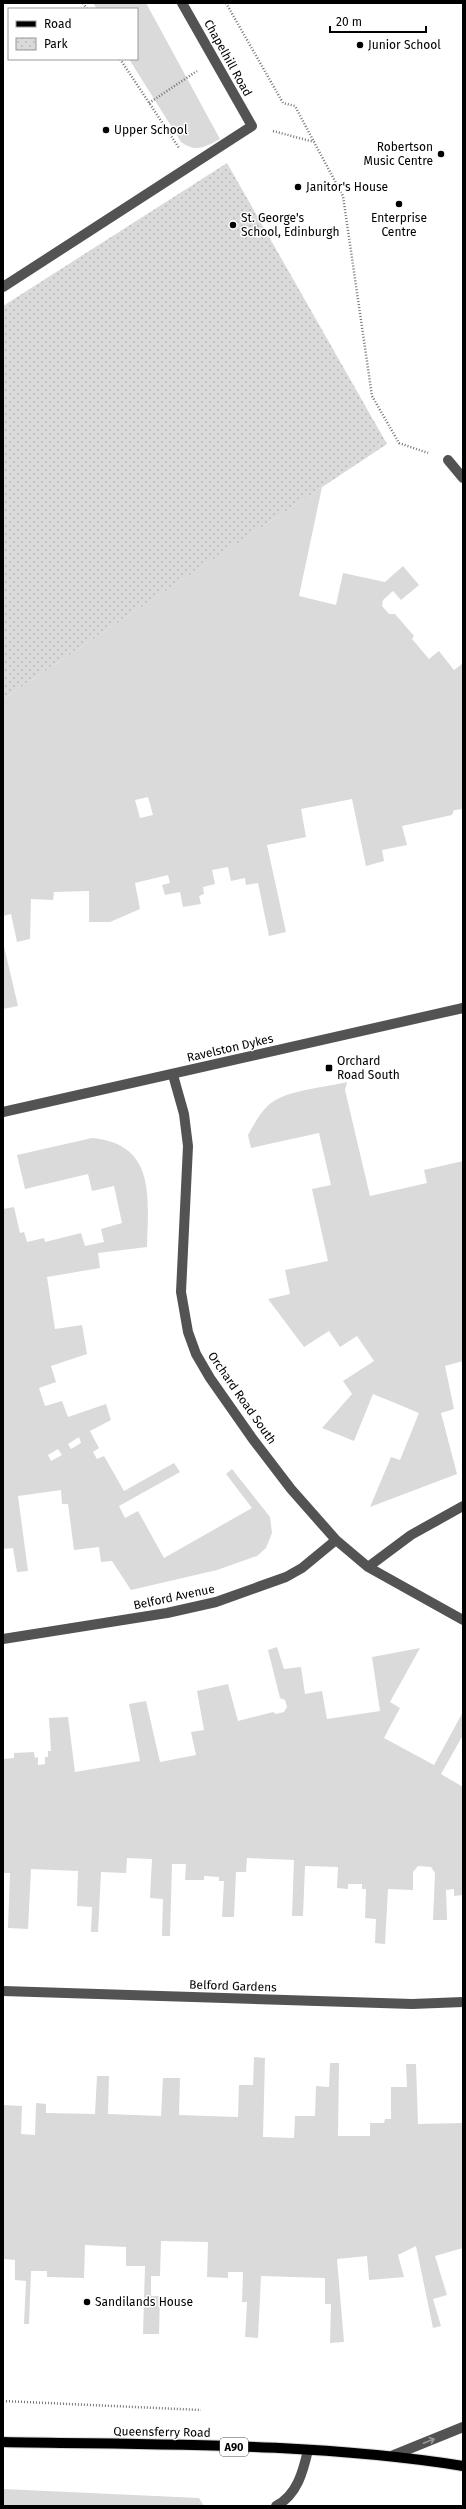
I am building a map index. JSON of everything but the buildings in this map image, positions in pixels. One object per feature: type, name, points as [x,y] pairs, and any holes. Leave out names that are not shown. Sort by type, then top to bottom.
[{"type":"main road","name":"Queensferry Road","points":[[3,2442],[308,2450],[394,2455],[463,2466]]},
{"type":"street","name":"Chapelhill Road","points":[[182,3],[252,126]]},
{"type":"street","points":[[3,288],[252,126]]},
{"type":"street","points":[[448,460],[463,478]]},
{"type":"street","name":"Ravelston Dykes","points":[[3,1112],[173,1075],[463,1008]]},
{"type":"street","name":"Orchard Road South","points":[[173,1075],[187,1131],[181,1278],[183,1308],[188,1332],[196,1354],[210,1378],[252,1438],[291,1489],[336,1540],[368,1567],[463,1620]]},
{"type":"street","points":[[368,1567],[411,1535],[463,1506]]},
{"type":"street","name":"Belford Avenue","points":[[3,1639],[167,1613],[223,1600],[286,1577],[302,1568],[336,1540]]},
{"type":"street","name":"Belford Gardens","points":[[3,1991],[412,2004],[463,2002]]},
{"type":"street","points":[[394,2455],[463,2427]]},
{"type":"street","points":[[276,2506],[292,2493],[298,2483],[308,2450]]},
{"type":"path","points":[[226,3],[283,103],[294,106],[343,196],[372,396],[399,443],[448,460]]},
{"type":"path","points":[[121,60],[190,166]]},
{"type":"path","points":[[149,102],[214,60]]},
{"type":"path","points":[[252,126],[314,142]]},
{"type":"path","points":[[3,2401],[201,2410]]},
{"type":"green space","points":[[93,3],[146,3],[220,139],[200,148],[191,147],[181,142],[130,60],[138,60],[138,8],[96,8]]},
{"type":"green space","points":[[227,163],[387,444],[3,699],[3,306]]},
{"type":"green space","points":[[322,487],[299,596],[336,605],[343,573],[385,582],[403,566],[419,585],[401,600],[393,591],[383,600],[382,606],[389,614],[395,614],[414,636],[412,639],[429,659],[439,651],[454,670],[463,663],[463,809],[454,810],[452,815],[402,826],[407,845],[382,850],[384,861],[366,866],[352,799],[301,809],[306,837],[267,845],[286,932],[269,936],[258,883],[246,885],[245,878],[231,881],[228,867],[212,870],[215,884],[203,887],[204,894],[199,896],[201,904],[183,907],[180,892],[165,895],[162,885],[170,883],[168,875],[135,883],[140,909],[110,922],[89,922],[89,891],[54,892],[53,900],[31,899],[30,939],[17,942],[11,914],[3,916],[3,699]],"holes":[[[148,797],[153,815],[140,818],[135,800]]]},
{"type":"green space","points":[[3,942],[18,1006],[3,1009]]},
{"type":"green space","points":[[347,1082],[345,1090],[370,1196],[427,1183],[424,1170],[463,1161],[463,1361],[445,1366],[454,1409],[441,1413],[457,1474],[370,1507],[391,1457],[400,1460],[419,1413],[373,1394],[354,1441],[322,1428],[352,1394],[343,1381],[374,1361],[357,1336],[340,1347],[329,1331],[304,1347],[268,1299],[290,1294],[285,1270],[328,1261],[312,1189],[331,1185],[319,1133],[251,1148],[248,1135],[262,1112],[270,1104],[281,1097],[299,1091]]},
{"type":"green space","points":[[92,1138],[113,1142],[128,1151],[138,1162],[144,1177],[147,1193],[147,1247],[98,1253],[100,1268],[47,1277],[55,1329],[82,1325],[87,1354],[51,1366],[56,1382],[39,1388],[45,1406],[62,1401],[68,1417],[106,1404],[111,1420],[90,1431],[99,1448],[93,1452],[97,1459],[104,1456],[124,1491],[174,1463],[180,1472],[119,1506],[125,1518],[138,1511],[164,1558],[252,1508],[226,1474],[232,1469],[270,1517],[272,1533],[266,1548],[257,1556],[217,1570],[131,1590],[112,1561],[101,1562],[99,1547],[74,1550],[68,1504],[62,1504],[61,1490],[18,1496],[28,1571],[17,1572],[13,1548],[3,1549],[3,1209],[14,1207],[20,1233],[24,1232],[27,1242],[44,1238],[45,1242],[81,1233],[85,1246],[104,1242],[101,1229],[122,1223],[114,1186],[92,1191],[88,1174],[25,1189],[17,1155]],"holes":[[[79,1437],[81,1443],[71,1449],[68,1444]],[[58,1449],[62,1455],[51,1461],[48,1455]]]},
{"type":"green space","points":[[277,1647],[284,1669],[301,1667],[305,1694],[322,1691],[327,1719],[380,1711],[372,1657],[420,1648],[390,1702],[400,1708],[384,1738],[434,1765],[463,1712],[463,1735],[441,1774],[463,1787],[463,1895],[454,1896],[454,1889],[446,1890],[447,1920],[433,1920],[435,1873],[431,1867],[418,1866],[413,1872],[413,1890],[388,1889],[385,1944],[375,1943],[376,1919],[365,1918],[366,1889],[362,1889],[362,1884],[348,1884],[348,1889],[337,1888],[338,1867],[305,1866],[303,1916],[292,1916],[294,1860],[247,1858],[246,1872],[236,1872],[234,1917],[222,1917],[224,1881],[219,1881],[219,1877],[204,1876],[204,1880],[185,1880],[186,1864],[172,1864],[170,1936],[162,1936],[163,1899],[150,1898],[152,1859],[127,1858],[126,1873],[101,1872],[98,1932],[91,1932],[92,1907],[77,1906],[78,1871],[31,1869],[28,1929],[8,1928],[10,1873],[3,1873],[3,1759],[14,1758],[14,1753],[34,1752],[35,1758],[38,1757],[38,1765],[45,1764],[45,1757],[48,1757],[48,1751],[51,1751],[49,1718],[68,1717],[75,1772],[140,1761],[129,1704],[146,1701],[160,1762],[196,1755],[191,1732],[204,1730],[197,1691],[228,1684],[238,1721],[273,1712],[276,1714],[284,1712],[287,1707],[285,1700],[280,1698],[268,1650]]},
{"type":"green space","points":[[254,2057],[265,2058],[263,2137],[294,2138],[295,2116],[315,2116],[316,2086],[329,2087],[330,2063],[339,2063],[338,2136],[370,2136],[370,2123],[384,2123],[385,2119],[391,2119],[391,2087],[407,2087],[406,2064],[416,2064],[418,2124],[463,2123],[463,2248],[435,2256],[447,2295],[433,2299],[441,2326],[433,2328],[416,2246],[398,2255],[404,2277],[369,2280],[367,2256],[337,2259],[344,2342],[330,2343],[331,2304],[325,2304],[325,2278],[261,2276],[258,2338],[245,2337],[247,2302],[242,2302],[243,2272],[228,2272],[228,2278],[207,2277],[208,2242],[161,2241],[160,2276],[151,2276],[151,2296],[160,2296],[159,2334],[143,2334],[145,2266],[126,2266],[126,2247],[85,2245],[84,2278],[47,2277],[47,2271],[31,2271],[29,2324],[24,2324],[26,2281],[15,2280],[15,2260],[3,2259],[3,2105],[22,2106],[21,2134],[35,2135],[36,2103],[46,2104],[46,2113],[95,2114],[97,2076],[109,2076],[108,2114],[161,2116],[163,2078],[180,2078],[179,2115],[238,2117],[239,2085],[253,2085]]},
{"type":"green space","points":[[3,2489],[199,2498],[204,2506],[3,2506]]},
{"type":"place","name":"Junior School","points":[[360,45]]},
{"type":"place","name":"Upper School","points":[[106,130]]},
{"type":"place","name":"Robertson Music Centre","points":[[441,154]]},
{"type":"place","name":"Janitor's House","points":[[298,187]]},
{"type":"place","name":"Enterprise Centre","points":[[399,204]]},
{"type":"place","name":"St. George's School, Edinburgh","points":[[233,225]]},
{"type":"place","name":"Orchard Road South","points":[[329,1068]]},
{"type":"place","name":"Sandilands House","points":[[87,2302]]}]
